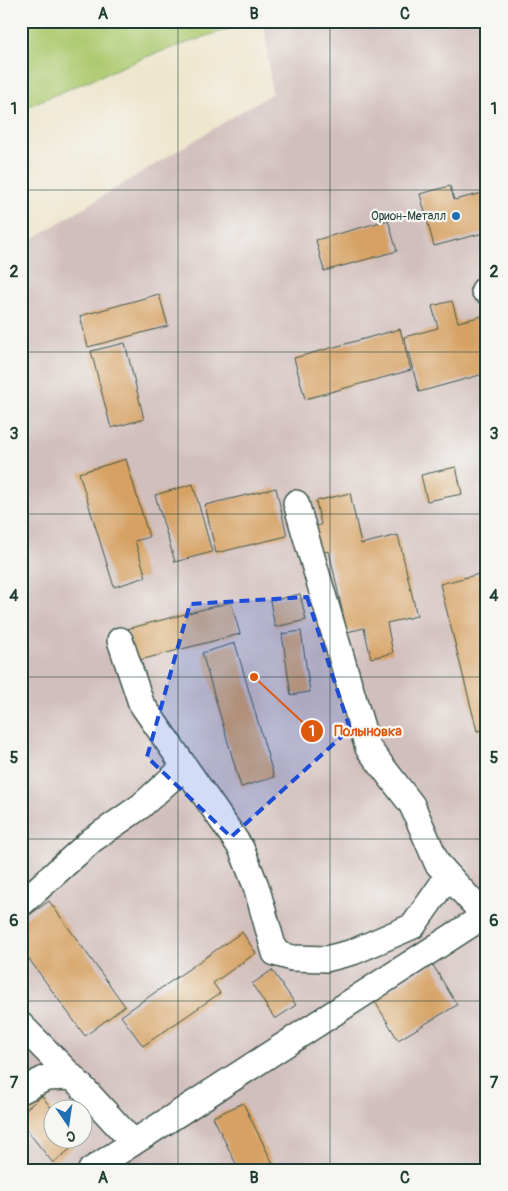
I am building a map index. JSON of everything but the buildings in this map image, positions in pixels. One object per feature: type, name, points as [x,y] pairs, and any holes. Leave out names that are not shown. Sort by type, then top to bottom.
[{"type":"street","points":[[90,1170],[486,915],[437,863],[412,805],[368,748],[296,503]]},
{"type":"street","points":[[120,640],[141,703],[241,848],[256,886],[276,953],[292,958],[326,959],[353,952],[414,926],[448,876]]},
{"type":"street","points":[[21,904],[92,840],[141,806],[184,767]]},
{"type":"street","points":[[21,1026],[133,1142]]},
{"type":"street","points":[[21,1092],[46,1078],[72,1077]]},
{"type":"highlighted area","points":[[307,597],[350,729],[231,837],[147,757],[190,604]]},
{"type":"shaded area","points":[[264,21],[487,21],[487,1170],[21,1170],[21,246],[272,93]]},
{"type":"green space","points":[[21,21],[251,21],[143,58],[21,109]]},
{"type":"place","name":"Орион-Металл","points":[[456,216]]},
{"type":"place","name":"Полыновка","points":[[254,677]]}]
